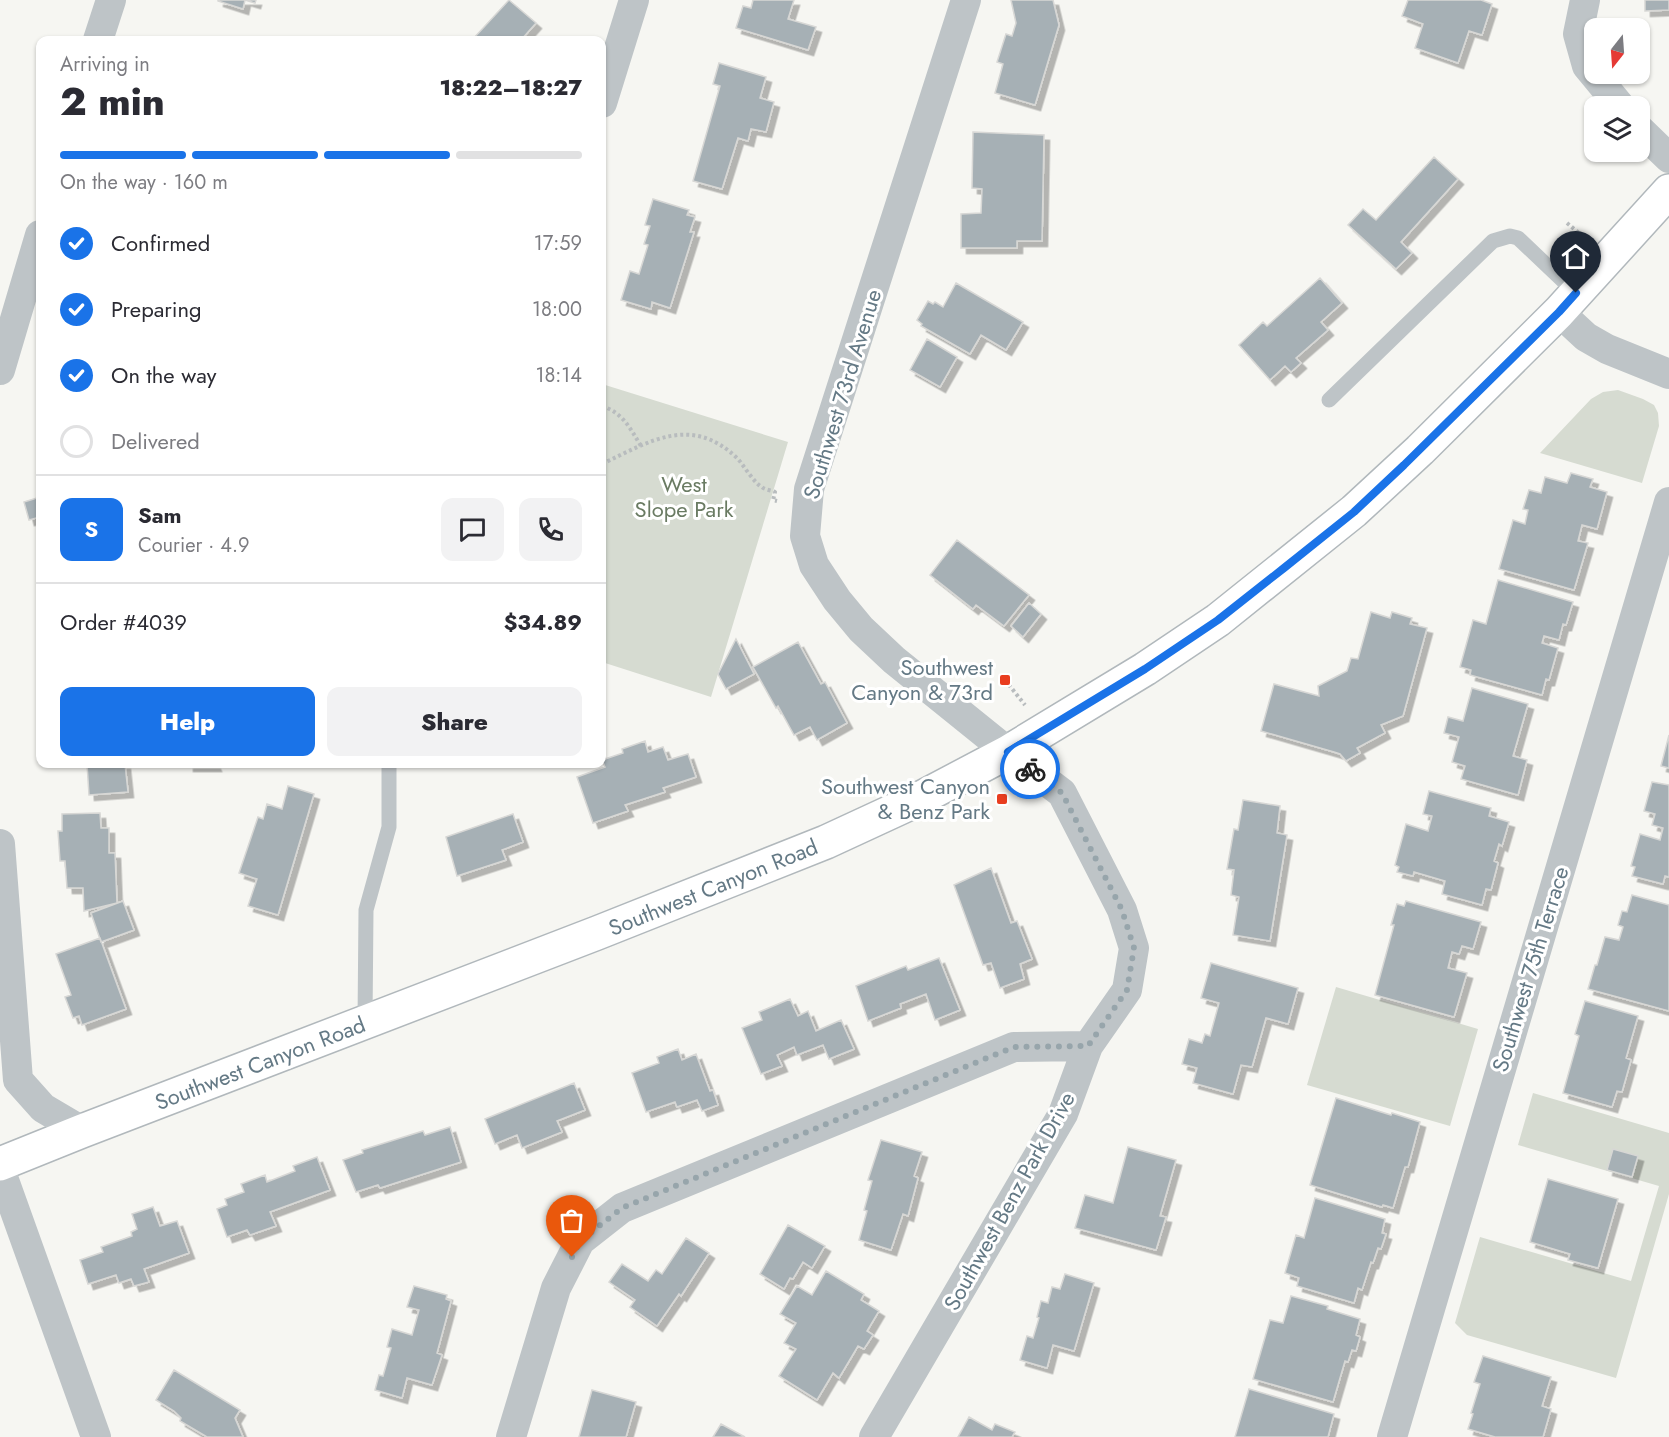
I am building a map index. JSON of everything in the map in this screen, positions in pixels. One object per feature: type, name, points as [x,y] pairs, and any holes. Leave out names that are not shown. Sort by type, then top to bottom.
[{"type":"main road","name":"Southwest Canyon Road","points":[[0,1164],[826,842],[919,799],[1008,752],[1145,669],[1218,620],[1354,512],[1568,303],[1669,190]]},
{"type":"street","points":[[99,36],[111,0]]},
{"type":"street","points":[[606,89],[634,0]]},
{"type":"street","name":"Southwest 73rd Avenue","points":[[966,0],[809,489],[805,536],[814,566],[837,600],[861,629],[894,660],[1008,752]]},
{"type":"street","points":[[1585,0],[1578,34],[1587,66],[1612,96]]},
{"type":"street","points":[[1650,140],[1669,158]]},
{"type":"street","points":[[0,370],[36,248]]},
{"type":"street","points":[[1568,303],[1586,337],[1607,349],[1669,374]]},
{"type":"street","name":"Southwest 75th Terrace","points":[[1392,1437],[1669,502]]},
{"type":"street","name":"Southwest Benz Park Drive","points":[[874,1437],[1063,1114],[1088,1046],[1127,990],[1134,948],[1122,910],[1062,793],[1008,752]]},
{"type":"street","points":[[0,844],[18,1080],[43,1108],[82,1131]]},
{"type":"street","points":[[511,1437],[556,1288],[580,1241],[622,1208],[1014,1047],[1088,1046]]},
{"type":"street","points":[[0,1169],[96,1437]]},
{"type":"lane","points":[[1329,400],[1493,241],[1510,236],[1518,238],[1568,303]]},
{"type":"lane","points":[[365,1022],[366,910],[389,827],[389,768]]},
{"type":"path","points":[[606,407],[613,410],[626,422],[641,446]]},
{"type":"path","points":[[606,462],[660,439],[682,433],[696,434],[713,440],[729,450],[760,487],[775,492],[773,500],[807,508]]},
{"type":"green space","name":"West Slope Park","points":[[606,385],[788,442],[711,697],[606,663]]},
{"type":"green space","points":[[1618,390],[1654,405],[1658,413],[1659,426],[1642,483],[1540,453],[1591,399],[1603,392]]},
{"type":"green space","points":[[1336,987],[1478,1029],[1450,1126],[1307,1085]]},
{"type":"green space","points":[[1533,1093],[1669,1133],[1669,1194],[1616,1378],[1467,1335],[1455,1323],[1480,1237],[1631,1281],[1659,1186],[1518,1145]]},
{"type":"building","points":[[218,0],[245,0],[243,9]]},
{"type":"building","points":[[509,0],[536,23],[525,36],[476,36]]},
{"type":"building","points":[[753,0],[794,0],[788,19],[816,27],[808,50],[736,28],[743,6],[751,8]]},
{"type":"building","points":[[1011,0],[1053,0],[1059,25],[1035,105],[995,93],[1003,64],[997,62],[1006,34],[1012,36],[1016,23]]},
{"type":"building","points":[[1408,0],[1481,0],[1492,4],[1482,35],[1469,31],[1458,63],[1415,48],[1423,24],[1402,16]]},
{"type":"building","points":[[1645,0],[1669,0],[1669,10],[1645,11]]},
{"type":"building","points":[[719,63],[766,77],[760,98],[774,102],[766,132],[751,129],[748,141],[738,138],[722,189],[693,181],[720,86],[713,84]]},
{"type":"building","points":[[973,132],[1044,135],[1042,241],[1017,241],[1017,248],[961,248],[961,214],[981,213],[982,189],[972,188]]},
{"type":"building","points":[[1434,157],[1458,179],[1401,242],[1412,253],[1396,269],[1348,225],[1363,209],[1376,220]]},
{"type":"building","points":[[653,199],[689,210],[687,215],[695,217],[690,232],[694,232],[670,308],[652,302],[651,309],[621,300],[630,271],[639,274],[648,245],[644,244],[650,226],[645,225]]},
{"type":"building","points":[[1320,278],[1342,303],[1321,322],[1328,330],[1296,358],[1301,363],[1291,372],[1285,366],[1270,380],[1239,345],[1263,322],[1267,326]]},
{"type":"building","points":[[956,283],[1023,322],[1006,350],[981,335],[970,354],[921,326],[922,324],[917,320],[928,301],[943,307]]},
{"type":"building","points":[[927,339],[957,357],[940,387],[910,370]]},
{"type":"building","points":[[1571,473],[1593,479],[1590,487],[1607,492],[1597,529],[1582,525],[1578,541],[1588,543],[1574,590],[1499,569],[1513,520],[1525,524],[1528,510],[1523,509],[1529,490],[1541,493],[1545,477],[1567,483]]},
{"type":"building","points":[[36,498],[36,518],[29,520],[24,502]]},
{"type":"building","points":[[957,540],[1029,595],[1004,626],[976,605],[973,609],[930,575]]},
{"type":"building","points":[[1498,580],[1573,602],[1559,640],[1544,636],[1542,643],[1558,648],[1542,695],[1470,675],[1471,670],[1460,667],[1473,620],[1486,624]]},
{"type":"building","points":[[1029,603],[1041,614],[1023,637],[1011,626]]},
{"type":"building","points":[[1371,612],[1390,618],[1392,612],[1412,618],[1410,624],[1427,628],[1403,716],[1381,725],[1385,733],[1357,748],[1360,753],[1346,761],[1340,754],[1261,731],[1274,684],[1319,696],[1318,686],[1347,671],[1351,658],[1358,659]]},
{"type":"building","points":[[736,639],[754,674],[726,689],[718,674]]},
{"type":"building","points":[[798,642],[821,684],[825,682],[847,723],[817,740],[810,727],[794,735],[753,667]]},
{"type":"building","points":[[1472,688],[1528,704],[1513,756],[1527,760],[1518,795],[1461,779],[1465,766],[1452,762],[1459,737],[1444,733],[1448,717],[1463,721]]},
{"type":"building","points":[[1669,735],[1669,768],[1661,766]]},
{"type":"building","points":[[645,741],[648,752],[663,747],[668,760],[688,754],[696,777],[663,788],[665,792],[625,805],[628,811],[593,823],[577,777],[606,768],[606,759],[623,753],[622,749]]},
{"type":"building","points":[[87,768],[125,768],[128,792],[89,795]]},
{"type":"building","points":[[1652,782],[1669,785],[1669,877],[1665,876],[1663,884],[1632,876],[1635,867],[1631,866],[1640,834],[1660,840],[1663,828],[1652,825],[1655,814],[1644,811]]},
{"type":"building","points":[[288,786],[314,794],[278,915],[248,906],[257,879],[239,873],[258,817],[263,819],[267,804],[282,809]]},
{"type":"building","points":[[1429,791],[1491,808],[1489,816],[1509,822],[1502,846],[1499,844],[1494,861],[1498,863],[1491,890],[1486,889],[1482,905],[1442,894],[1445,881],[1414,872],[1413,876],[1397,872],[1399,867],[1395,865],[1406,824],[1428,831],[1432,816],[1423,814]]},
{"type":"building","points":[[1243,800],[1280,806],[1277,833],[1287,835],[1270,941],[1233,935],[1239,897],[1231,895],[1234,870],[1227,869],[1234,829],[1238,830]]},
{"type":"building","points":[[100,813],[101,828],[109,828],[109,853],[115,853],[117,903],[84,911],[83,888],[67,888],[65,861],[60,861],[58,831],[62,831],[62,814]]},
{"type":"building","points":[[513,814],[523,842],[502,850],[506,860],[457,876],[446,837]]},
{"type":"building","points":[[991,868],[1011,923],[1017,921],[1032,959],[1020,964],[1024,979],[1000,988],[991,963],[983,965],[954,885]]},
{"type":"building","points":[[1632,895],[1669,905],[1669,1011],[1588,989],[1605,937],[1619,940],[1623,927],[1618,925],[1622,911],[1627,912]]},
{"type":"building","points":[[123,901],[134,930],[101,942],[91,913]]},
{"type":"building","points":[[1406,901],[1481,922],[1473,949],[1462,946],[1459,954],[1452,952],[1448,968],[1467,973],[1454,1017],[1375,995],[1394,925],[1391,925],[1397,904],[1404,906]]},
{"type":"building","points":[[100,938],[126,1009],[82,1025],[79,1016],[73,1018],[65,997],[71,995],[56,954]]},
{"type":"building","points":[[939,958],[960,1010],[935,1020],[926,994],[900,1004],[901,1008],[868,1021],[856,986],[906,966],[908,970]]},
{"type":"building","points":[[1211,963],[1298,988],[1288,1024],[1266,1018],[1252,1067],[1241,1065],[1233,1094],[1193,1083],[1197,1068],[1182,1064],[1189,1039],[1202,1043],[1205,1034],[1210,1036],[1219,1003],[1201,998]]},
{"type":"building","points":[[790,999],[798,1016],[808,1011],[816,1031],[841,1020],[854,1049],[829,1059],[823,1045],[797,1055],[794,1047],[777,1055],[782,1066],[761,1074],[742,1028],[762,1020],[759,1012]]},
{"type":"building","points":[[1585,1001],[1638,1016],[1626,1058],[1631,1060],[1622,1092],[1617,1091],[1612,1107],[1563,1093],[1579,1036],[1575,1034]]},
{"type":"building","points":[[678,1049],[682,1060],[696,1054],[710,1091],[713,1090],[718,1105],[702,1111],[697,1100],[677,1107],[675,1102],[646,1112],[632,1073],[659,1063],[657,1057]]},
{"type":"building","points":[[574,1083],[585,1110],[557,1121],[562,1132],[522,1148],[517,1135],[495,1144],[485,1119]]},
{"type":"building","points":[[1336,1098],[1420,1122],[1408,1167],[1405,1167],[1393,1208],[1383,1205],[1382,1207],[1310,1185]]},
{"type":"building","points":[[450,1127],[461,1162],[380,1188],[378,1185],[356,1192],[343,1160],[363,1153],[362,1150],[423,1131],[425,1135]]},
{"type":"building","points":[[881,1140],[922,1152],[914,1176],[918,1178],[908,1216],[903,1214],[891,1250],[859,1240],[872,1181],[868,1180]]},
{"type":"building","points":[[1128,1147],[1176,1160],[1160,1216],[1166,1217],[1156,1250],[1075,1228],[1085,1195],[1113,1203]]},
{"type":"building","points":[[1613,1149],[1638,1156],[1632,1177],[1607,1170]]},
{"type":"building","points":[[317,1157],[330,1190],[270,1212],[276,1226],[250,1235],[247,1230],[227,1237],[217,1209],[227,1205],[225,1199],[244,1192],[241,1184],[265,1175],[267,1182],[295,1171],[293,1166]]},
{"type":"building","points":[[1548,1179],[1618,1199],[1598,1268],[1568,1260],[1570,1254],[1530,1242]]},
{"type":"building","points":[[1315,1198],[1385,1219],[1382,1233],[1386,1234],[1381,1249],[1378,1248],[1373,1263],[1371,1262],[1362,1290],[1358,1288],[1354,1303],[1297,1286],[1299,1278],[1285,1273],[1296,1235],[1304,1238]]},
{"type":"building","points":[[153,1207],[160,1226],[177,1221],[189,1253],[144,1269],[149,1282],[134,1286],[131,1279],[119,1283],[116,1275],[88,1284],[80,1260],[103,1252],[101,1247],[132,1236],[131,1232],[137,1229],[132,1214]]},
{"type":"building","points":[[788,1225],[825,1246],[812,1268],[803,1262],[784,1289],[760,1274]]},
{"type":"building","points":[[686,1238],[709,1253],[681,1296],[679,1294],[657,1326],[630,1307],[635,1300],[609,1282],[622,1264],[648,1281],[656,1270],[662,1274]]},
{"type":"building","points":[[826,1271],[864,1294],[861,1300],[879,1311],[867,1331],[873,1335],[864,1349],[858,1346],[839,1378],[833,1373],[817,1400],[779,1376],[796,1349],[784,1343],[796,1323],[780,1314],[797,1286],[812,1295]]},
{"type":"building","points":[[1065,1274],[1094,1283],[1074,1351],[1053,1345],[1047,1368],[1020,1360],[1027,1336],[1033,1338],[1041,1301],[1048,1303],[1052,1287],[1060,1289]]},
{"type":"building","points":[[414,1286],[447,1295],[446,1299],[451,1301],[437,1353],[442,1355],[432,1385],[407,1378],[402,1398],[375,1390],[379,1375],[383,1376],[391,1348],[387,1347],[392,1329],[412,1335],[419,1310],[407,1307]]},
{"type":"building","points":[[1291,1296],[1328,1306],[1327,1309],[1360,1319],[1356,1335],[1360,1337],[1356,1351],[1352,1350],[1348,1362],[1345,1361],[1333,1402],[1253,1379],[1270,1320],[1283,1323]]},
{"type":"building","points":[[1483,1356],[1551,1377],[1542,1406],[1551,1409],[1543,1437],[1495,1437],[1468,1429],[1480,1384],[1474,1382]]},
{"type":"building","points":[[174,1370],[240,1410],[235,1418],[243,1437],[207,1437],[180,1421],[181,1418],[174,1411],[156,1400]]},
{"type":"building","points":[[1249,1389],[1334,1414],[1328,1437],[1235,1437]]},
{"type":"building","points":[[592,1390],[636,1402],[626,1437],[579,1437]]},
{"type":"building","points":[[969,1417],[992,1430],[995,1424],[1015,1432],[1012,1437],[958,1437]]},
{"type":"building","points":[[721,1424],[745,1437],[713,1437]]},
{"type":"way so far","points":[[572,1257],[580,1241],[622,1208],[1014,1047],[1088,1046],[1127,990],[1134,948],[1122,910],[1062,793],[1030,769]]},
{"type":"place","name":"Southwest Canyon & 73rd","points":[[1005,680]]},
{"type":"place","name":"Southwest Canyon & Benz Park","points":[[1002,799]]},
{"type":"route","points":[[1030,769],[1008,752],[1145,669],[1218,620],[1354,512],[1420,450],[1576,293]]}]
